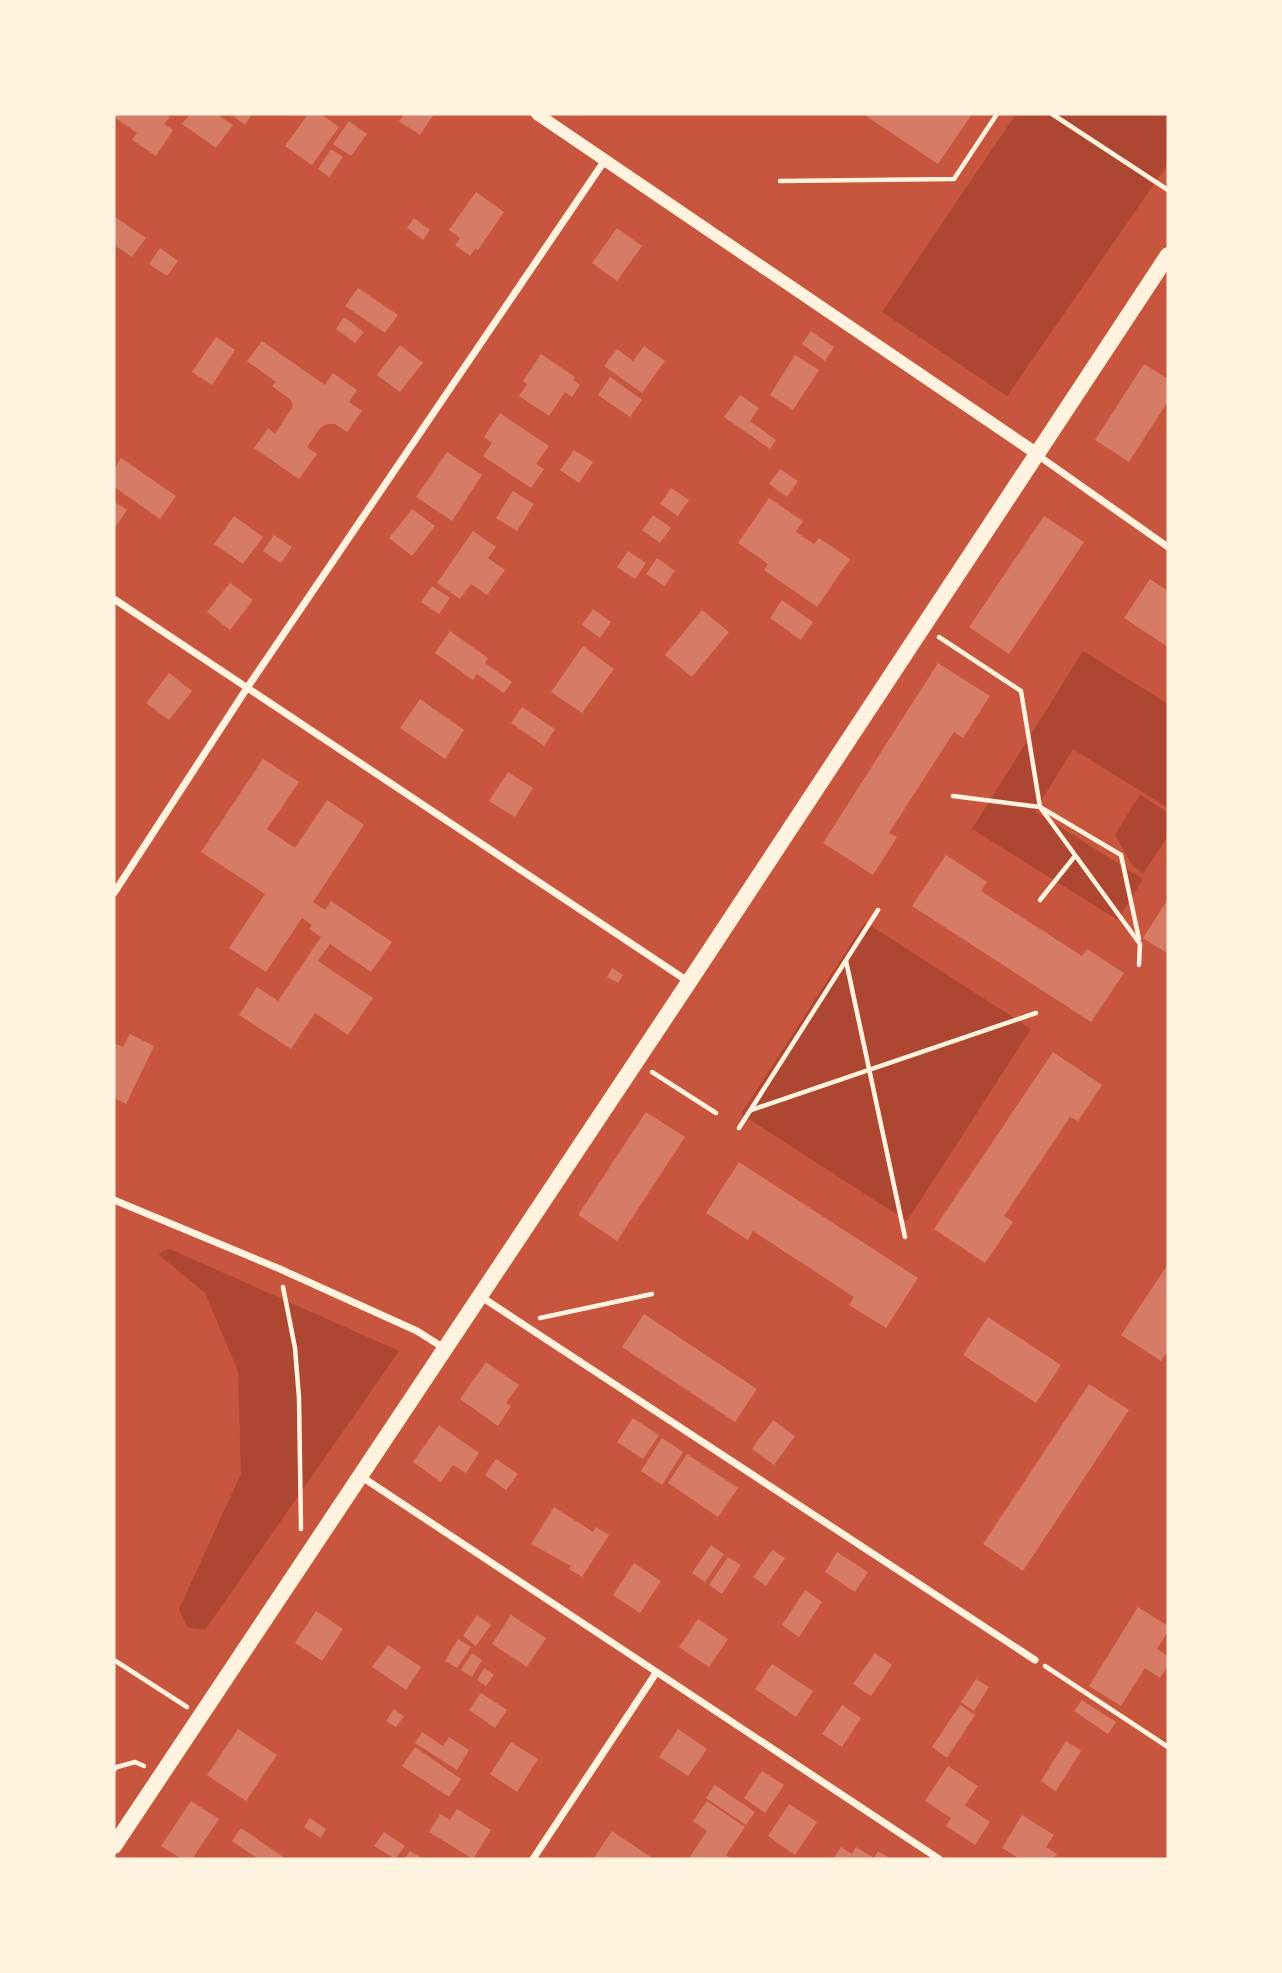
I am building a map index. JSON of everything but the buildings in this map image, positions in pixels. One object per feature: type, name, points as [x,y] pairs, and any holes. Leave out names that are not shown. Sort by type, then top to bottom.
[{"type":"main road","points":[[114,1846],[689,982],[924,627],[1035,453],[1168,255]]},
{"type":"street","points":[[537,114],[1035,453],[1168,547]]},
{"type":"street","points":[[114,893],[247,688],[605,160]]},
{"type":"street","points":[[114,599],[689,982]]},
{"type":"street","points":[[114,1200],[279,1269],[417,1331],[444,1348]]},
{"type":"street","points":[[480,1296],[1035,1660]]},
{"type":"street","points":[[360,1475],[939,1859]]},
{"type":"street","points":[[533,1859],[656,1673]]},
{"type":"path","points":[[780,181],[954,179],[996,114]]},
{"type":"path","points":[[1052,114],[1168,190]]},
{"type":"path","points":[[924,627],[1021,691],[1040,807],[1140,944]]},
{"type":"path","points":[[953,796],[1040,807],[1121,855],[1140,944],[1139,965]]},
{"type":"path","points":[[1040,900],[1075,856]]},
{"type":"path","points":[[739,1128],[878,909]]},
{"type":"path","points":[[846,961],[905,1237]]},
{"type":"path","points":[[751,1110],[1036,1013]]},
{"type":"path","points":[[636,1062],[716,1113]]},
{"type":"path","points":[[279,1269],[295,1349],[299,1398],[301,1564]]},
{"type":"path","points":[[520,1322],[652,1294]]},
{"type":"path","points":[[114,1660],[200,1715]]},
{"type":"path","points":[[1035,1660],[1168,1747]]},
{"type":"path","points":[[114,1770],[135,1762],[160,1775]]},
{"type":"shaded area","points":[[1016,114],[1168,114],[1168,164],[1007,396],[882,312]]},
{"type":"shaded area","points":[[1083,651],[1168,704],[1168,808],[1073,749],[1035,811],[1143,879],[1118,920],[972,829]]},
{"type":"shaded area","points":[[1140,794],[1168,813],[1168,836],[1143,874],[1132,865],[1115,835]]},
{"type":"shaded area","points":[[865,922],[1031,1029],[907,1221],[741,1114]]},
{"type":"shaded area","points":[[170,1249],[399,1351],[205,1630],[187,1627],[179,1609],[241,1474],[238,1371],[205,1293],[159,1255]]}]
